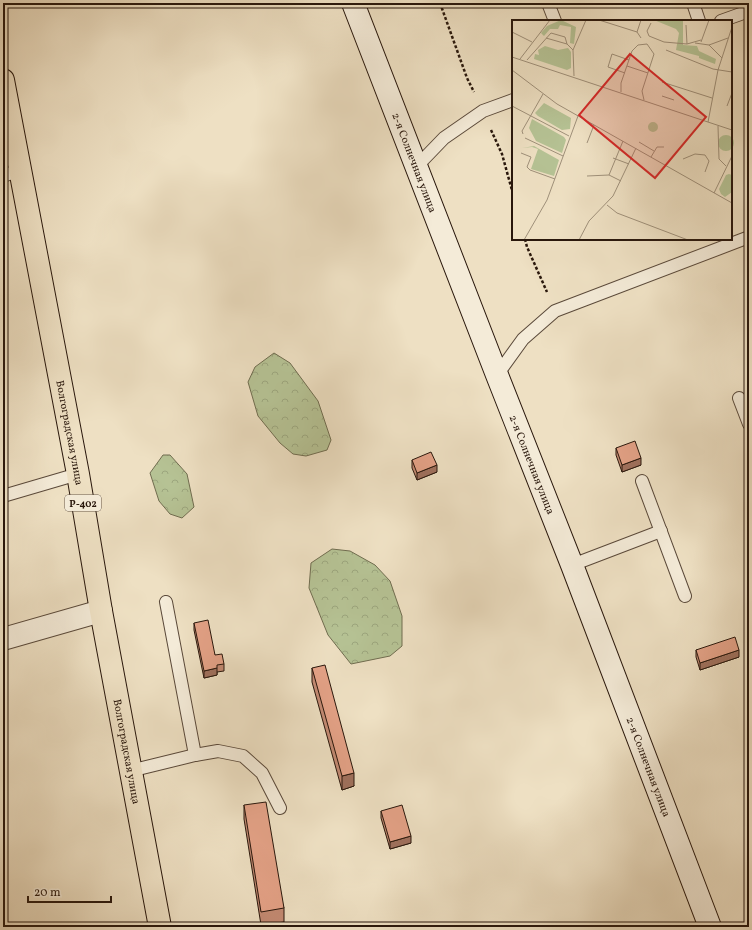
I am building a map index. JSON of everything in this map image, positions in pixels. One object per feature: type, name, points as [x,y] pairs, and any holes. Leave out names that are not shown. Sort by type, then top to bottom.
[{"type":"main road","name":"2-я Солнечная улица","points":[[353,3],[572,565],[710,927]]},
{"type":"main road","name":"Волгоградская улица","points":[[3,80],[11,173],[78,474],[101,611],[160,927]]},
{"type":"main road","points":[[3,639],[101,611]]},
{"type":"lane","points":[[548,3],[555,20]]},
{"type":"lane","points":[[693,3],[699,20]]},
{"type":"lane","points":[[724,20],[749,10]]},
{"type":"lane","points":[[417,166],[444,138],[483,111],[512,100]]},
{"type":"lane","points":[[497,375],[523,339],[555,311],[719,243],[749,237]]},
{"type":"lane","points":[[739,398],[749,424]]},
{"type":"lane","points":[[3,496],[78,474]]},
{"type":"lane","points":[[642,481],[685,596]]},
{"type":"lane","points":[[572,565],[661,531]]},
{"type":"lane","points":[[166,602],[194,755]]},
{"type":"lane","points":[[130,771],[194,755],[218,751],[243,756],[262,773],[280,808]]},
{"type":"path","points":[[525,240],[555,311]]},
{"type":"green space","points":[[274,353],[290,363],[318,401],[331,440],[327,450],[306,456],[293,454],[280,443],[258,416],[248,382],[255,367]]},
{"type":"green space","points":[[163,455],[170,455],[187,474],[194,507],[182,518],[170,514],[159,501],[150,473]]},
{"type":"green space","points":[[332,549],[350,551],[375,565],[390,581],[402,616],[402,646],[390,656],[351,664],[328,635],[309,588],[311,563]]},
{"type":"building","points":[[635,441],[641,458],[622,465],[616,448]]},
{"type":"building","points":[[431,452],[437,465],[417,473],[412,460]]},
{"type":"building","points":[[208,620],[215,655],[222,654],[224,664],[217,665],[217,668],[204,671],[194,623]]},
{"type":"building","points":[[735,637],[739,650],[700,663],[696,650]]},
{"type":"building","points":[[325,665],[354,773],[342,776],[312,668]]},
{"type":"building","points":[[266,802],[284,908],[261,912],[244,805]]},
{"type":"building","points":[[402,805],[411,836],[390,842],[381,811]]}]
